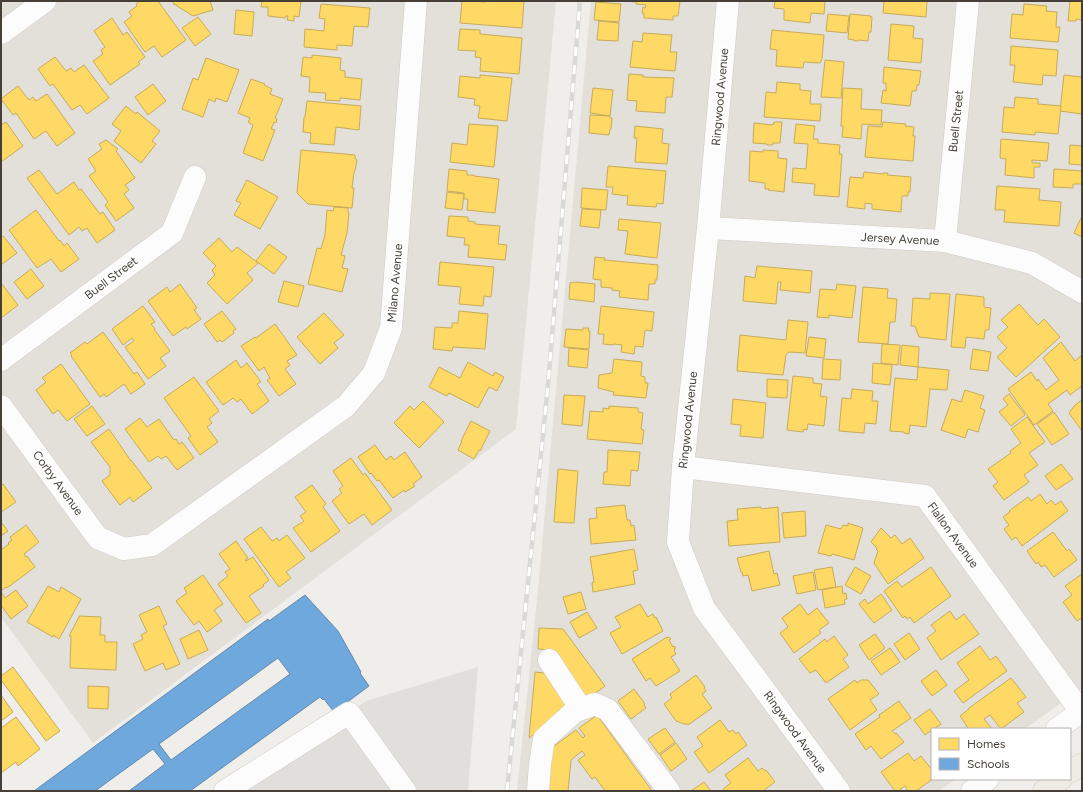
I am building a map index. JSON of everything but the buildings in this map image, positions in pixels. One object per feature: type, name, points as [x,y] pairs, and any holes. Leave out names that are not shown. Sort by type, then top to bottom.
[{"type":"main road","points":[[1071,771],[1082,764]]},
{"type":"main road","points":[[1044,791],[1060,780]]},
{"type":"street","points":[[1,32],[45,1]]},
{"type":"street","name":"Milano Avenue","points":[[124,548],[152,545],[346,406],[374,373],[391,328],[416,1]]},
{"type":"street","name":"Ringwood Avenue","points":[[728,1],[708,228],[683,467],[678,542],[704,608],[838,791]]},
{"type":"street","name":"Buell Street","points":[[945,241],[968,1]]},
{"type":"street","name":"Buell Street","points":[[1,360],[172,232],[195,177]]},
{"type":"street","name":"Jersey Avenue","points":[[708,228],[945,241],[1032,263],[1082,292]]},
{"type":"street","name":"Corby Avenue","points":[[1,406],[98,538],[124,548]]},
{"type":"street","name":"Flallon Avenue","points":[[683,467],[925,496],[1081,712]]},
{"type":"street","points":[[549,660],[581,709]]},
{"type":"street","points":[[538,791],[544,739],[575,711],[595,704],[608,710],[669,791]]},
{"type":"street","points":[[1058,728],[1081,712]]},
{"type":"street","points":[[225,791],[349,713],[405,791]]},
{"type":"street","points":[[972,791],[987,780]]},
{"type":"shaded area","points":[[1,1],[556,1],[516,429],[93,743],[1,617]]},
{"type":"shaded area","points":[[591,1],[1082,1],[1082,688],[1026,728],[931,728],[931,780],[955,780],[939,791],[517,791],[538,590]]},
{"type":"shaded area","points":[[478,667],[468,791],[241,791],[366,701]]},
{"type":"railway","points":[[507,791],[548,385],[580,1]]}]
